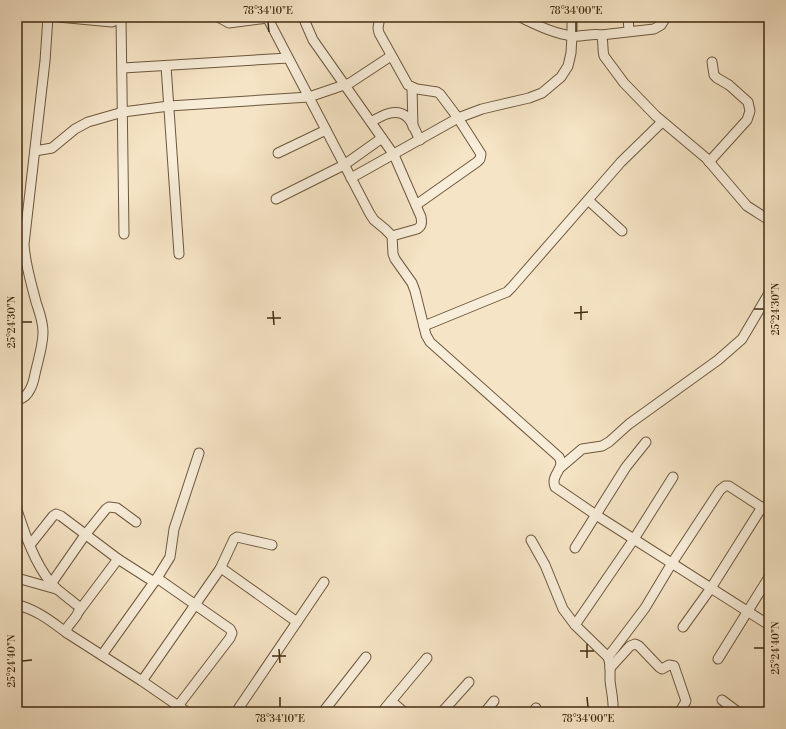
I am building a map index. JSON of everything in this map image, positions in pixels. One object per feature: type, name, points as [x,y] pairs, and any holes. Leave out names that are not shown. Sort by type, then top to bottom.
[{"type":"street","points":[[17,400],[26,396],[30,390],[42,340],[42,322],[24,256],[24,244],[48,17]]},
{"type":"street","points":[[58,17],[108,22],[122,17],[124,234]]},
{"type":"street","points":[[218,17],[229,22],[268,17],[288,58],[374,220],[385,229],[392,241],[395,259],[412,283],[426,335],[430,342],[559,457],[561,467]]},
{"type":"street","points":[[303,17],[313,40],[394,155],[421,217],[422,222],[420,227],[392,241]]},
{"type":"street","points":[[380,17],[378,28],[391,56],[408,85],[412,88],[437,92],[440,94],[458,118],[481,154],[480,159],[477,162],[416,205]]},
{"type":"street","points":[[520,17],[546,29],[572,36],[601,35],[658,27],[666,17]]},
{"type":"street","points":[[351,178],[458,118],[482,109],[529,98],[542,93],[561,77],[568,66],[571,54],[572,17]]},
{"type":"street","points":[[628,17],[629,32]]},
{"type":"street","points":[[601,35],[603,37],[604,56],[624,83],[662,122],[709,162],[747,206],[769,220]]},
{"type":"street","points":[[35,151],[52,148],[75,129],[88,122],[123,112],[169,106],[309,96],[356,80],[391,56]]},
{"type":"street","points":[[122,68],[288,58]]},
{"type":"street","points":[[709,162],[747,120],[750,111],[748,102],[729,85],[716,78],[714,75],[712,62]]},
{"type":"street","points":[[166,66],[179,254]]},
{"type":"street","points":[[412,88],[413,128]]},
{"type":"street","points":[[371,122],[383,115],[397,113],[407,117],[420,140]]},
{"type":"street","points":[[424,326],[507,292],[621,162],[662,122]]},
{"type":"street","points":[[278,153],[326,130]]},
{"type":"street","points":[[276,199],[344,165],[382,138]]},
{"type":"street","points":[[588,200],[622,231]]},
{"type":"street","points":[[769,293],[742,339],[718,360],[629,424],[609,442],[602,446],[582,448],[561,467],[554,476],[553,482],[554,486],[596,515],[769,625]]},
{"type":"street","points":[[575,548],[626,467],[646,442]]},
{"type":"street","points":[[102,655],[156,580],[170,557],[174,529],[200,453]]},
{"type":"street","points":[[575,625],[634,539],[673,477]]},
{"type":"street","points":[[608,657],[645,608],[672,563],[720,490],[724,486],[729,486],[766,509],[683,626]]},
{"type":"street","points":[[53,586],[85,535],[106,509],[109,507],[117,508],[136,522]]},
{"type":"street","points":[[17,510],[30,544],[45,575],[53,586],[65,597],[78,605],[79,611]]},
{"type":"street","points":[[30,544],[56,514],[64,518],[118,559],[156,580],[230,629],[232,633],[230,638],[175,709]]},
{"type":"street","points":[[142,681],[194,604],[220,569],[234,538],[237,537],[272,545]]},
{"type":"street","points":[[531,540],[545,565],[562,609],[575,625],[608,657],[613,712]]},
{"type":"street","points":[[67,633],[67,628],[118,559]]},
{"type":"street","points":[[220,569],[224,570],[297,622]]},
{"type":"street","points":[[718,659],[769,577]]},
{"type":"street","points":[[17,578],[53,586]]},
{"type":"street","points":[[236,712],[324,582]]},
{"type":"street","points":[[17,605],[30,609],[39,614],[142,681],[175,709],[186,712]]},
{"type":"street","points":[[610,668],[630,646],[636,644],[662,669],[669,665],[674,666],[686,700],[680,712]]},
{"type":"street","points":[[323,712],[366,657]]},
{"type":"street","points":[[382,712],[426,658]]},
{"type":"street","points":[[442,712],[469,682]]},
{"type":"street","points":[[722,700],[738,712]]},
{"type":"street","points":[[391,701],[404,712]]},
{"type":"street","points":[[485,712],[494,701]]}]
